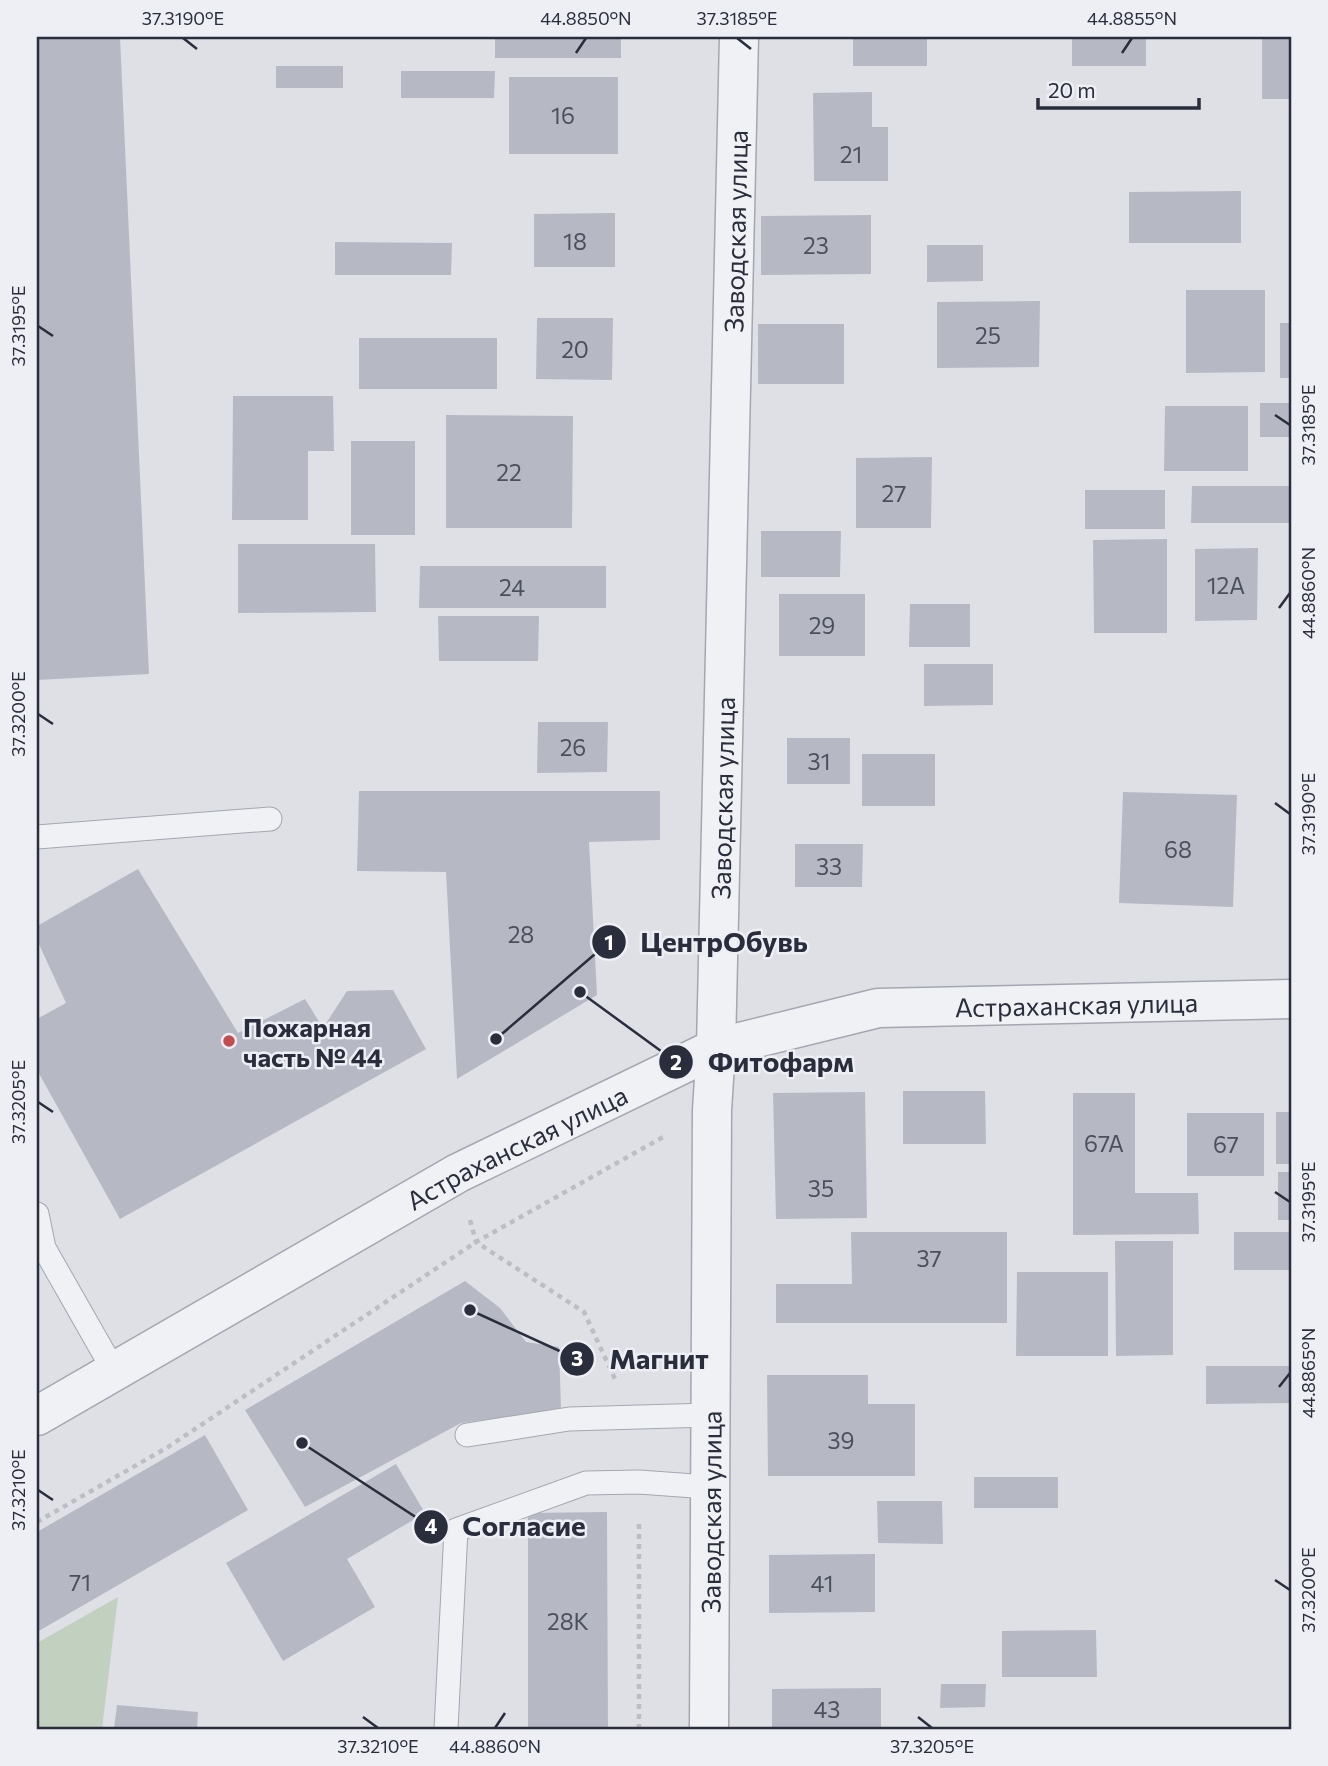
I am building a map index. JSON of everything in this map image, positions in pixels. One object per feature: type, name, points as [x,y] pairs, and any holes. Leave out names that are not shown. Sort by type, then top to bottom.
[{"type":"street","name":"Заводская улица","points":[[709,1729],[708,1487],[712,1110],[716,1048],[739,37]]},
{"type":"street","name":"Астраханская улица","points":[[37,1416],[458,1173],[716,1048],[878,1007],[1291,999]]},
{"type":"lane","points":[[37,837],[270,819]]},
{"type":"lane","points":[[37,1214],[44,1248],[114,1371]]},
{"type":"lane","points":[[467,1435],[569,1419],[710,1415]]},
{"type":"lane","points":[[446,1729],[456,1530],[586,1483],[639,1482],[708,1487]]},
{"type":"path","points":[[37,1522],[169,1447],[476,1242],[712,1110]]},
{"type":"green space","points":[[118,1597],[102,1729],[37,1729],[37,1643]]},
{"type":"building","points":[[37,37],[120,37],[149,674],[37,680]]},
{"type":"building","points":[[495,37],[621,37],[621,58],[495,58]]},
{"type":"building","points":[[853,37],[927,37],[927,66],[853,66]]},
{"type":"building","points":[[1072,37],[1146,37],[1146,66],[1072,66]]},
{"type":"building","points":[[1262,37],[1291,37],[1291,99],[1262,99]]},
{"type":"building","points":[[276,66],[343,66],[343,88],[276,88]]},
{"type":"building","points":[[401,71],[495,71],[494,98],[401,98]]},
{"type":"building","points":[[509,77],[618,77],[618,154],[509,154]]},
{"type":"building","points":[[872,92],[872,127],[888,127],[888,181],[814,181],[813,93]]},
{"type":"building","points":[[1241,191],[1241,243],[1129,243],[1129,192]]},
{"type":"building","points":[[615,213],[615,267],[534,267],[534,214]]},
{"type":"building","points":[[871,215],[871,274],[761,275],[761,216]]},
{"type":"building","points":[[335,242],[452,243],[451,275],[335,275]]},
{"type":"building","points":[[927,245],[983,245],[983,281],[927,282]]},
{"type":"building","points":[[1186,290],[1265,290],[1265,372],[1186,373]]},
{"type":"building","points":[[1040,301],[1039,367],[937,368],[937,302]]},
{"type":"building","points":[[537,318],[613,318],[612,380],[536,379]]},
{"type":"building","points":[[1280,323],[1291,323],[1291,378],[1280,378]]},
{"type":"building","points":[[758,324],[844,324],[844,384],[758,384]]},
{"type":"building","points":[[359,338],[497,338],[497,389],[359,389]]},
{"type":"building","points":[[233,396],[333,396],[334,451],[308,451],[308,520],[232,520]]},
{"type":"building","points":[[1260,403],[1291,403],[1291,437],[1260,437]]},
{"type":"building","points":[[1165,406],[1248,406],[1248,471],[1164,471]]},
{"type":"building","points":[[446,415],[573,416],[572,528],[446,528]]},
{"type":"building","points":[[351,441],[415,441],[415,535],[351,535]]},
{"type":"building","points":[[932,457],[931,528],[856,528],[856,458]]},
{"type":"building","points":[[1192,486],[1291,486],[1291,523],[1191,523]]},
{"type":"building","points":[[1085,490],[1165,490],[1165,529],[1085,529]]},
{"type":"building","points":[[761,531],[841,531],[840,577],[761,577]]},
{"type":"building","points":[[1167,539],[1167,633],[1094,633],[1093,540]]},
{"type":"building","points":[[238,544],[375,544],[376,612],[238,613]]},
{"type":"building","points":[[1258,548],[1257,620],[1195,621],[1195,549]]},
{"type":"building","points":[[420,566],[606,566],[606,608],[419,608]]},
{"type":"building","points":[[779,594],[865,594],[865,656],[779,656]]},
{"type":"building","points":[[910,604],[970,604],[970,647],[909,647]]},
{"type":"building","points":[[438,616],[539,616],[538,661],[439,661]]},
{"type":"building","points":[[924,664],[993,664],[993,705],[924,706]]},
{"type":"building","points":[[538,722],[608,722],[607,772],[537,773]]},
{"type":"building","points":[[787,738],[850,738],[850,784],[787,784]]},
{"type":"building","points":[[862,754],[935,754],[935,806],[862,806]]},
{"type":"building","points":[[359,791],[660,791],[660,840],[589,842],[597,995],[457,1079],[446,872],[357,871]]},
{"type":"building","points":[[1123,792],[1237,795],[1233,907],[1119,903]]},
{"type":"building","points":[[795,844],[863,844],[862,887],[795,887]]},
{"type":"building","name":"Пожарная часть № 44","points":[[138,869],[238,1033],[305,999],[323,1028],[347,991],[393,990],[426,1049],[120,1219],[37,1070],[37,1019],[66,1003],[37,940],[37,926]]},
{"type":"building","points":[[903,1091],[985,1091],[986,1144],[903,1144]]},
{"type":"building","points":[[865,1092],[867,1218],[776,1219],[773,1093]]},
{"type":"building","points":[[1073,1093],[1135,1093],[1135,1193],[1198,1193],[1199,1234],[1073,1235]]},
{"type":"building","points":[[1276,1112],[1291,1112],[1291,1164],[1276,1164]]},
{"type":"building","points":[[1187,1113],[1264,1113],[1264,1176],[1187,1176]]},
{"type":"building","points":[[1278,1172],[1291,1172],[1291,1220],[1278,1220]]},
{"type":"building","points":[[851,1232],[1007,1232],[1007,1323],[776,1323],[776,1284],[852,1284]]},
{"type":"building","points":[[1234,1232],[1291,1232],[1291,1270],[1234,1270]]},
{"type":"building","points":[[1115,1241],[1173,1241],[1173,1355],[1116,1356]]},
{"type":"building","points":[[1017,1272],[1108,1272],[1108,1356],[1016,1356]]},
{"type":"building","points":[[465,1281],[500,1308],[526,1342],[559,1347],[561,1409],[461,1423],[305,1507],[245,1410]]},
{"type":"building","points":[[1206,1366],[1291,1366],[1291,1403],[1206,1404]]},
{"type":"building","points":[[767,1375],[868,1375],[868,1404],[915,1404],[915,1476],[768,1476]]},
{"type":"building","points":[[205,1435],[248,1510],[37,1632],[37,1532]]},
{"type":"building","points":[[396,1464],[425,1513],[347,1559],[375,1607],[283,1661],[226,1563]]},
{"type":"building","points":[[974,1477],[1058,1477],[1058,1508],[974,1508]]},
{"type":"building","points":[[877,1501],[942,1501],[943,1544],[878,1543]]},
{"type":"building","points":[[607,1512],[608,1729],[528,1729],[528,1513]]},
{"type":"building","points":[[875,1554],[875,1612],[769,1613],[769,1555]]},
{"type":"building","points":[[1096,1630],[1097,1677],[1002,1677],[1002,1631]]},
{"type":"building","points":[[941,1684],[986,1684],[985,1707],[940,1708]]},
{"type":"building","points":[[881,1688],[881,1729],[772,1729],[772,1689]]},
{"type":"building","points":[[117,1705],[198,1712],[197,1729],[114,1729]]},
{"type":"place","name":"Фитофарм","points":[[580,992]]},
{"type":"place","name":"ЦентрОбувь","points":[[496,1039]]},
{"type":"place","name":"Пожарная часть № 44","points":[[229,1041]]},
{"type":"place","name":"Магнит","points":[[470,1310]]},
{"type":"place","name":"Согласие","points":[[302,1443]]}]
